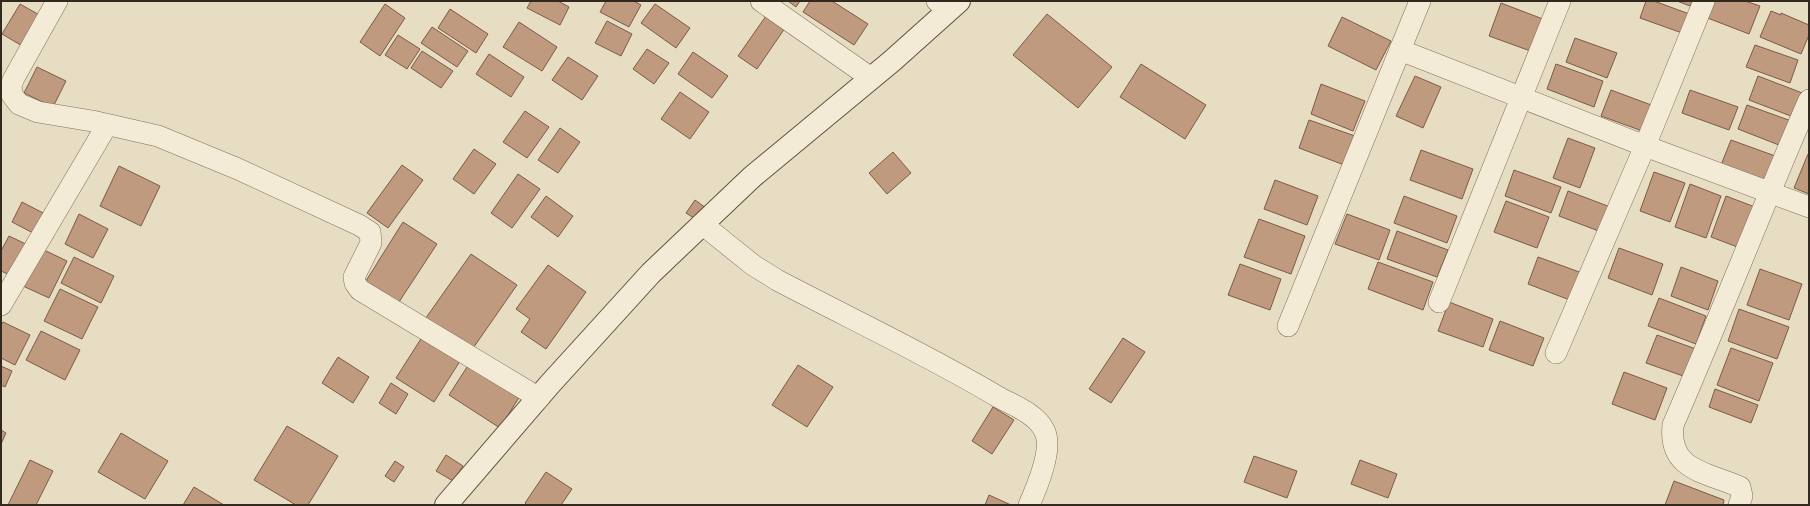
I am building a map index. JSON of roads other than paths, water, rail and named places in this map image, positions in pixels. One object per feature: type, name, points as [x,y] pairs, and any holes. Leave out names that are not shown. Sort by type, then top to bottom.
[{"type":"main road","points":[[446,505],[651,273],[752,177],[871,78],[949,4]]},
{"type":"street","points":[[57,1],[11,85],[12,95],[19,104],[38,112],[158,136],[238,169],[359,225],[370,232],[371,237],[371,242],[354,277],[355,283],[360,290],[539,398]]},
{"type":"street","points":[[761,1],[871,78]]},
{"type":"street","points":[[1288,326],[1420,1]]},
{"type":"street","points":[[1439,302],[1560,1]]},
{"type":"street","points":[[1556,353],[1645,146],[1704,1]]},
{"type":"street","points":[[1400,50],[1645,146],[1770,191],[1809,207]]},
{"type":"street","points":[[1738,505],[1742,496],[1740,487],[1686,464],[1680,459],[1675,452],[1672,436],[1673,425],[1723,309],[1770,191],[1809,100]]},
{"type":"street","points":[[1,305],[107,125]]},
{"type":"street","points":[[702,224],[753,265],[777,280],[978,384],[1035,418],[1044,430],[1049,442],[1038,485],[1030,505]]}]
